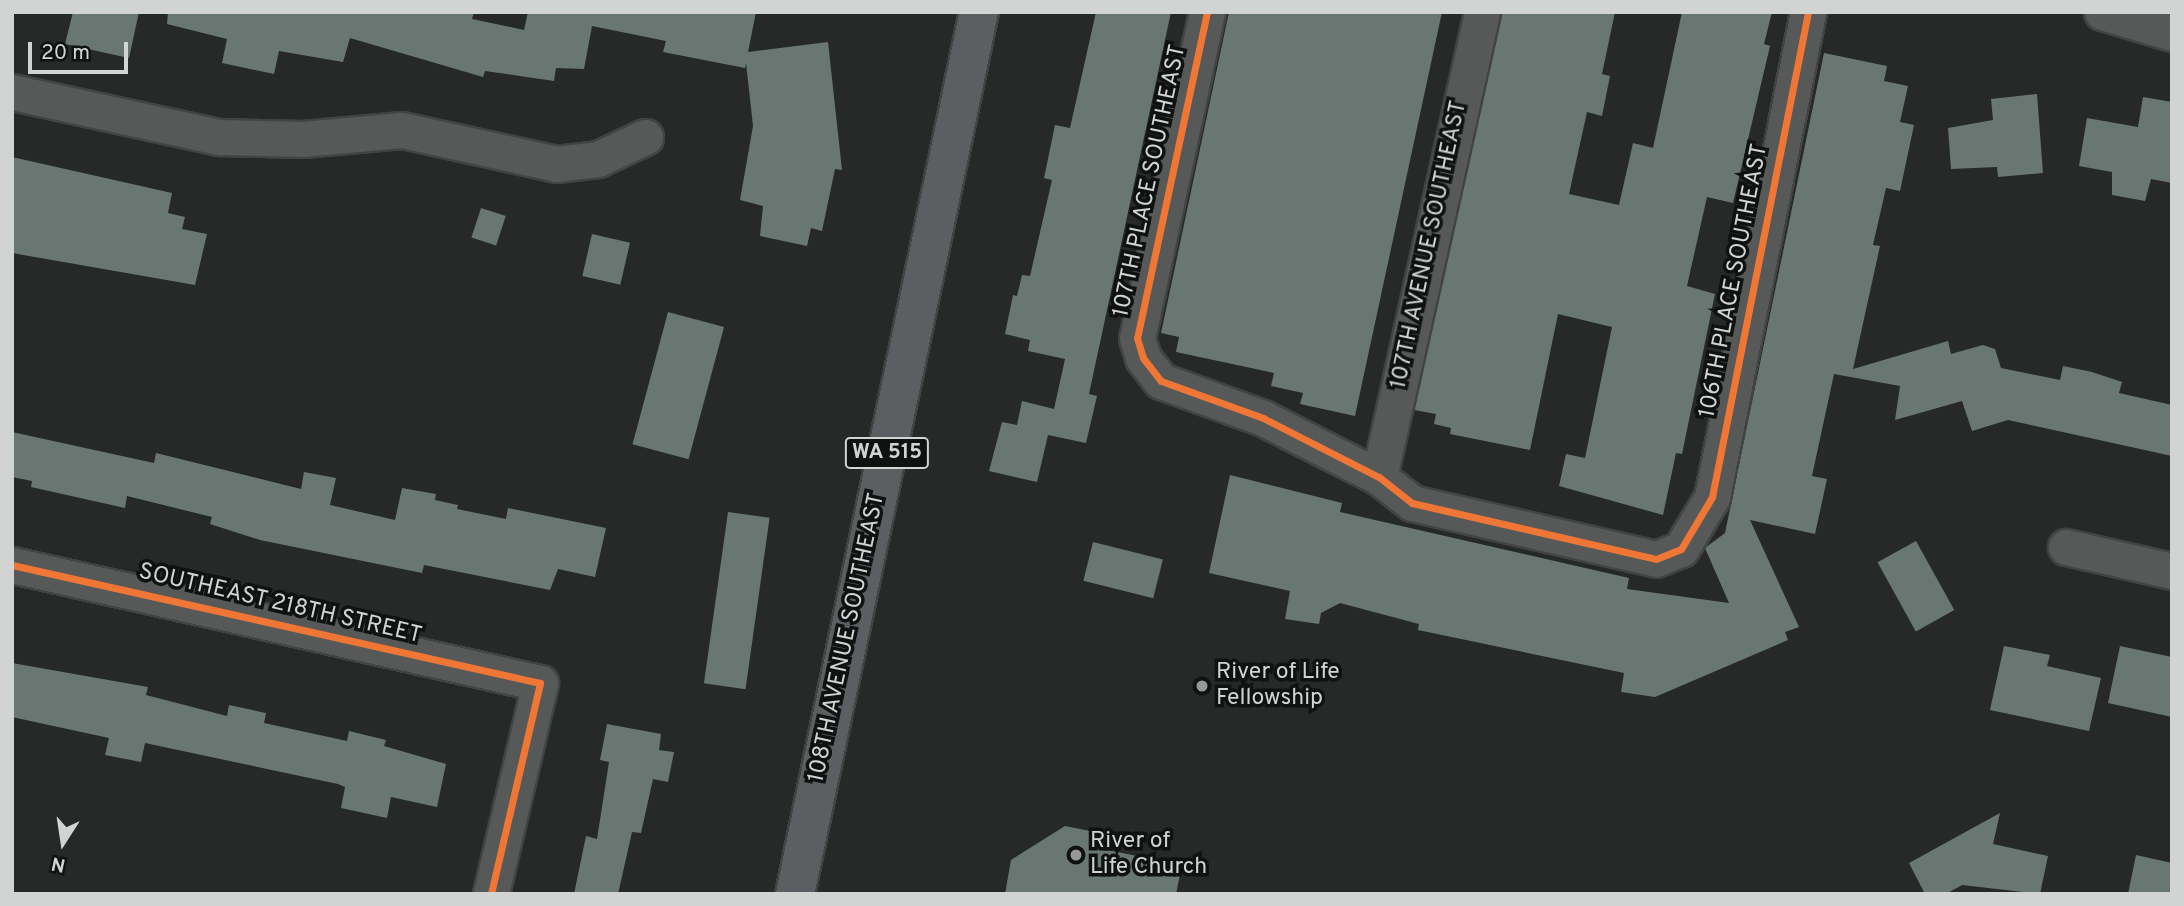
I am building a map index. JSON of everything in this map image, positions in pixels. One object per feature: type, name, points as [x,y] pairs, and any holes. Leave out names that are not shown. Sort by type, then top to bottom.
[{"type":"main road","name":"108TH AVENUE SOUTHEAST","points":[[795,894],[979,12]]},
{"type":"street","name":"107TH PLACE SOUTHEAST","points":[[1207,12],[1137,338],[1143,358],[1161,381],[1263,418],[1379,477]]},
{"type":"street","name":"107TH AVENUE SOUTHEAST","points":[[1379,477],[1482,12]]},
{"type":"street","name":"106TH PLACE SOUTHEAST","points":[[1379,477],[1412,503],[1656,559],[1681,549],[1712,497],[1808,12]]},
{"type":"street","points":[[2102,12],[2172,33]]},
{"type":"street","points":[[12,92],[219,137],[303,139],[402,130],[556,164],[598,159],[645,137]]},
{"type":"street","points":[[2066,547],[2172,571]]},
{"type":"street","name":"SOUTHEAST 218TH STREET","points":[[12,565],[540,683],[491,894]]},
{"type":"building","points":[[73,12],[139,12],[129,58],[65,44]]},
{"type":"building","points":[[168,12],[474,12],[472,19],[524,30],[528,12],[756,12],[748,52],[828,42],[842,170],[835,169],[822,231],[811,228],[807,246],[760,236],[763,206],[740,200],[753,126],[746,63],[745,68],[663,52],[666,41],[592,26],[584,69],[556,68],[554,81],[485,71],[483,77],[350,38],[343,62],[279,51],[274,74],[222,63],[227,39],[167,24]]},
{"type":"building","points":[[1096,12],[1171,12],[1089,394],[1097,396],[1086,443],[1048,435],[1037,482],[989,471],[1002,422],[1017,425],[1022,401],[1054,409],[1065,359],[1028,351],[1030,340],[1005,334],[1013,295],[1017,296],[1022,275],[1030,276],[1052,180],[1044,178],[1055,125],[1070,128]]},
{"type":"building","points":[[1229,12],[1442,12],[1355,416],[1300,404],[1303,393],[1271,386],[1274,373],[1176,352],[1179,337],[1161,333]]},
{"type":"building","points":[[1502,12],[1615,12],[1602,74],[1610,76],[1602,116],[1587,112],[1569,194],[1619,205],[1633,143],[1653,148],[1682,12],[1772,12],[1764,44],[1770,46],[1733,203],[1707,197],[1687,286],[1715,294],[1682,454],[1676,453],[1663,515],[1559,486],[1566,454],[1585,458],[1612,327],[1558,314],[1530,450],[1450,434],[1451,428],[1434,424],[1436,414],[1414,410]]},
{"type":"building","points":[[1824,53],[1887,66],[1884,81],[1908,86],[1900,122],[1914,125],[1900,191],[1886,188],[1873,245],[1880,246],[1853,369],[1948,341],[1951,354],[1983,345],[1995,349],[2001,368],[2060,380],[2063,366],[2092,372],[2122,382],[2119,393],[2172,405],[2172,456],[2008,420],[1972,431],[1962,401],[1895,420],[1900,386],[1834,374],[1812,476],[1827,479],[1815,534],[1750,520],[1799,627],[1785,632],[1788,640],[1655,697],[1621,692],[1624,673],[1418,630],[1419,624],[1340,603],[1321,613],[1319,624],[1285,619],[1290,591],[1209,573],[1230,475],[1342,503],[1340,512],[1629,578],[1627,589],[1729,603],[1705,548],[1725,533]]},
{"type":"building","points":[[2037,94],[2043,173],[1998,177],[1997,167],[1951,169],[1948,128],[1993,120],[1991,99]]},
{"type":"building","points":[[2143,97],[2172,102],[2172,183],[2151,179],[2145,201],[2112,195],[2112,172],[2079,166],[2087,118],[2138,127]]},
{"type":"building","points":[[12,157],[172,193],[168,213],[185,217],[182,229],[207,234],[195,285],[12,253]]},
{"type":"building","points":[[481,208],[506,216],[496,246],[471,237]]},
{"type":"building","points":[[592,234],[630,243],[620,285],[582,276]]},
{"type":"building","points":[[668,312],[724,327],[689,459],[633,444]]},
{"type":"building","points":[[12,432],[154,463],[156,453],[301,489],[304,472],[336,478],[330,505],[395,520],[402,488],[436,494],[435,500],[458,505],[457,509],[506,519],[508,508],[606,528],[595,577],[558,569],[550,590],[424,565],[422,573],[260,540],[210,524],[212,517],[127,496],[125,508],[31,487],[32,481],[12,477]]},
{"type":"building","points":[[728,512],[770,518],[746,689],[704,683]]},
{"type":"building","points":[[1916,541],[1954,610],[1916,631],[1878,562]]},
{"type":"building","points":[[1093,542],[1163,559],[1153,598],[1083,581]]},
{"type":"building","points":[[2004,646],[2050,655],[2047,666],[2101,678],[2089,731],[1990,710]]},
{"type":"building","points":[[2120,646],[2172,657],[2172,717],[2108,703]]},
{"type":"building","points":[[12,663],[148,687],[146,695],[227,716],[229,705],[266,713],[264,723],[347,741],[349,731],[386,740],[384,746],[446,764],[437,807],[391,797],[387,818],[341,808],[345,787],[338,784],[145,743],[141,762],[105,755],[109,738],[12,717]]},
{"type":"building","points":[[607,724],[661,734],[659,750],[674,752],[668,782],[653,779],[641,833],[632,832],[618,894],[574,894],[586,836],[597,839],[609,762],[600,760]]},
{"type":"building","points":[[2000,813],[1993,844],[2048,856],[2040,894],[1962,885],[1946,894],[1925,894],[1909,863]]},
{"type":"building","name":"River of Life Church","points":[[1065,826],[1110,835],[1107,850],[1182,865],[1176,894],[1005,894],[1011,860]]},
{"type":"building","points":[[2136,855],[2172,863],[2172,894],[2128,894]]},
{"type":"cycle path","points":[[1207,12],[1137,338],[1143,358],[1161,381],[1263,418],[1379,477],[1412,503],[1656,559],[1681,549],[1712,497],[1808,12]]},
{"type":"cycle path","points":[[12,565],[540,683],[491,894]]},
{"type":"place","name":"River of Life Fellowship","points":[[1202,686]]},
{"type":"place","name":"River of Life Church","points":[[1076,855]]}]
